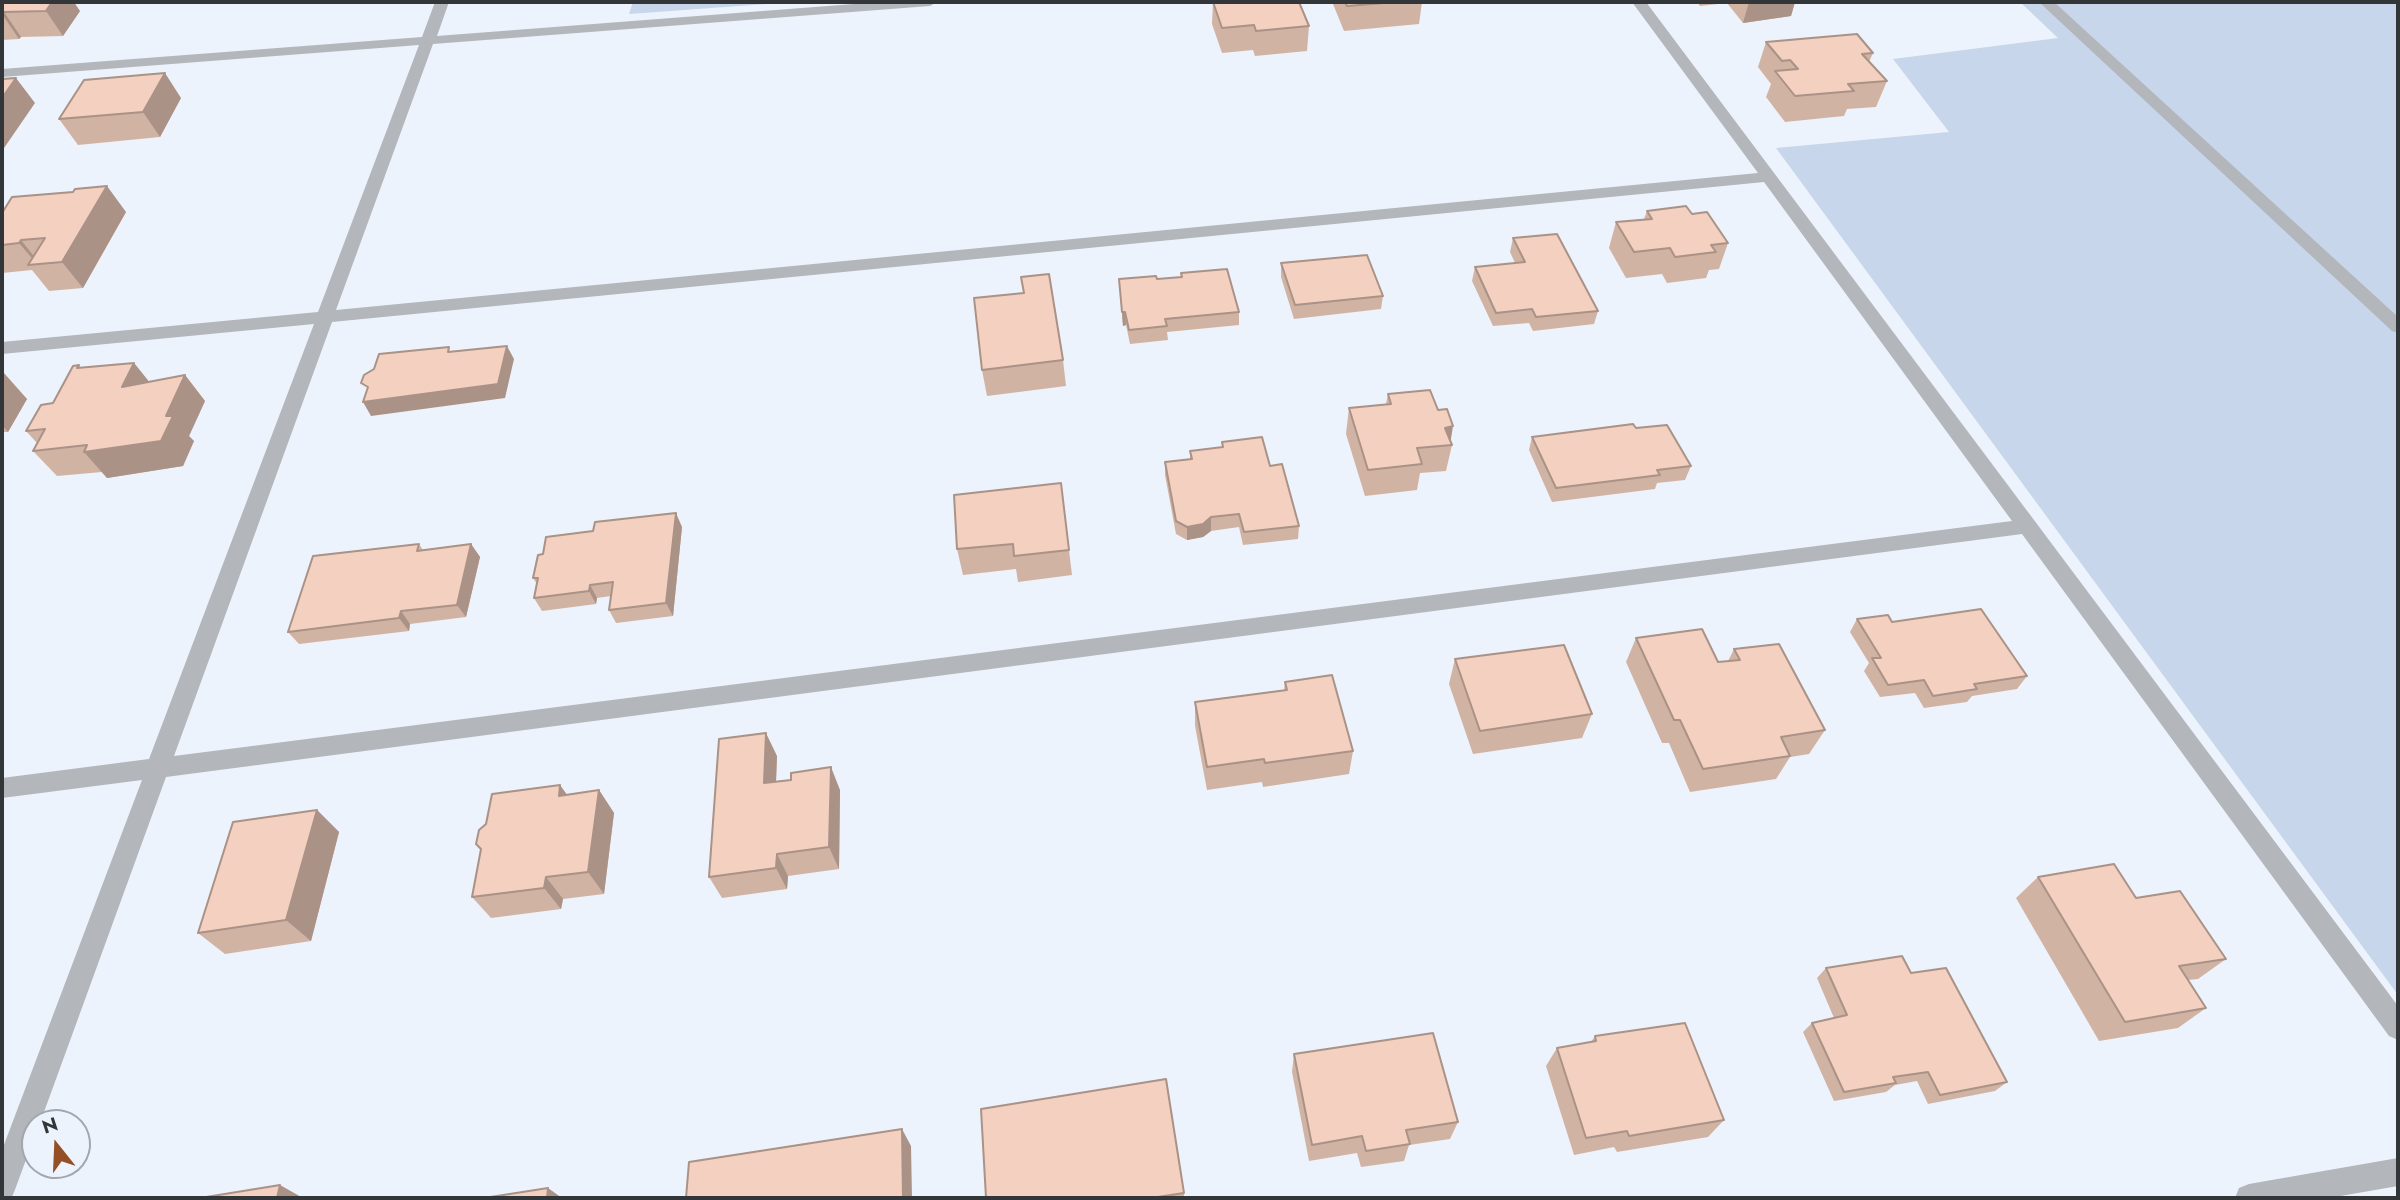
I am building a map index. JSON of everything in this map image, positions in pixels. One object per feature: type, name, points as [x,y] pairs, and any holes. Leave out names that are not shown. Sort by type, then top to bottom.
[{"type":"street","points":[[2,1187],[442,2]]},
{"type":"street","points":[[2,73],[930,2]]},
{"type":"street","points":[[1639,2],[2398,1027]]},
{"type":"street","points":[[2046,2],[2398,327]]},
{"type":"street","points":[[2,348],[1769,177]]},
{"type":"street","points":[[2,788],[2028,526]]},
{"type":"street","points":[[2249,1198],[2398,1172]]},
{"type":"shaded area","points":[[633,2],[794,2],[629,14]]},
{"type":"shaded area","points":[[2020,2],[2398,2],[2398,995],[1776,148],[1949,132],[1893,59],[2058,38]]},
{"type":"building","points":[[2,2],[52,2],[46,11],[2,14]]},
{"type":"building","points":[[1213,2],[1299,2],[1309,26],[1256,31],[1254,25],[1222,28]]},
{"type":"building","points":[[1345,2],[1396,2],[1347,6]]},
{"type":"building","points":[[1857,34],[1873,53],[1862,54],[1887,81],[1848,84],[1854,91],[1795,96],[1775,71],[1798,69],[1790,60],[1782,61],[1766,42]]},
{"type":"building","points":[[165,73],[143,112],[59,119],[84,80]]},
{"type":"building","points":[[16,78],[2,98],[2,79]]},
{"type":"building","points":[[107,186],[62,262],[28,265],[45,238],[2,245],[2,213],[12,197]]},
{"type":"building","points":[[1686,206],[1692,214],[1707,212],[1728,243],[1711,245],[1716,252],[1675,257],[1670,248],[1634,252],[1616,222],[1652,219],[1647,211]]},
{"type":"building","points":[[1557,234],[1598,311],[1536,317],[1532,309],[1496,313],[1475,267],[1525,262],[1513,238]]},
{"type":"building","points":[[1367,255],[1383,296],[1295,305],[1281,263]]},
{"type":"building","points":[[1227,269],[1239,312],[1165,319],[1167,326],[1129,330],[1125,312],[1122,312],[1119,279],[1182,277],[1181,273]]},
{"type":"building","points":[[1049,274],[1063,360],[982,370],[974,298],[1024,293],[1021,277]]},
{"type":"building","points":[[507,346],[498,384],[363,402],[368,387],[361,383],[364,375],[374,369],[379,354],[449,347],[448,352]]},
{"type":"building","points":[[134,363],[122,387],[185,375],[166,416],[173,416],[161,441],[84,452],[87,445],[33,451],[45,429],[26,431],[41,405],[53,403],[73,366],[79,365],[77,368]]},
{"type":"building","points":[[1430,390],[1438,410],[1447,409],[1453,426],[1445,428],[1452,445],[1417,448],[1422,464],[1368,470],[1349,408],[1391,404],[1388,394]]},
{"type":"building","points":[[1633,424],[1636,428],[1667,425],[1691,466],[1657,470],[1660,475],[1556,488],[1532,437]]},
{"type":"building","points":[[1262,437],[1270,466],[1282,464],[1299,526],[1244,532],[1239,514],[1211,517],[1203,524],[1187,527],[1176,521],[1165,462],[1192,459],[1190,451],[1223,447],[1222,442]]},
{"type":"building","points":[[1061,483],[1069,550],[1014,556],[1013,544],[957,549],[954,495]]},
{"type":"building","points":[[676,513],[666,603],[609,610],[613,582],[590,585],[589,591],[534,598],[538,578],[533,578],[538,555],[543,554],[546,537],[593,531],[595,522]]},
{"type":"building","points":[[419,544],[417,551],[471,544],[457,605],[401,611],[399,618],[288,632],[313,556]]},
{"type":"building","points":[[1981,609],[2027,676],[1974,684],[1977,689],[1933,696],[1924,680],[1888,685],[1872,658],[1881,658],[1857,619],[1888,615],[1892,622]]},
{"type":"building","points":[[1702,629],[1718,662],[1740,660],[1734,649],[1779,644],[1825,730],[1781,737],[1790,756],[1703,769],[1680,720],[1674,720],[1636,638]]},
{"type":"building","points":[[1564,645],[1592,714],[1480,731],[1455,659]]},
{"type":"building","points":[[1332,675],[1353,751],[1265,763],[1264,759],[1207,767],[1195,702],[1287,690],[1285,682]]},
{"type":"building","points":[[766,733],[764,783],[791,780],[791,773],[831,767],[829,847],[777,854],[776,868],[709,877],[719,739]]},
{"type":"building","points":[[560,785],[559,796],[599,790],[588,872],[546,877],[544,888],[472,897],[481,849],[476,844],[479,830],[486,824],[492,794]]},
{"type":"building","points":[[317,810],[286,920],[198,933],[233,822]]},
{"type":"building","points":[[2114,864],[2136,898],[2180,891],[2226,959],[2179,966],[2206,1008],[2125,1022],[2038,877]]},
{"type":"building","points":[[1902,956],[1911,973],[1946,968],[2007,1082],[1940,1095],[1928,1072],[1893,1077],[1896,1083],[1844,1092],[1812,1023],[1847,1015],[1826,968]]},
{"type":"building","points":[[1685,1023],[1724,1120],[1629,1136],[1627,1131],[1586,1138],[1557,1048],[1596,1041],[1595,1036]]},
{"type":"building","points":[[1433,1033],[1458,1122],[1406,1130],[1410,1144],[1366,1151],[1362,1136],[1312,1145],[1294,1054]]},
{"type":"building","points":[[1166,1079],[1184,1193],[1151,1198],[986,1198],[981,1109]]},
{"type":"building","points":[[902,1129],[903,1198],[686,1198],[689,1162]]},
{"type":"building","points":[[280,1185],[277,1198],[200,1198]]},
{"type":"building","points":[[548,1188],[547,1198],[484,1198]]}]
